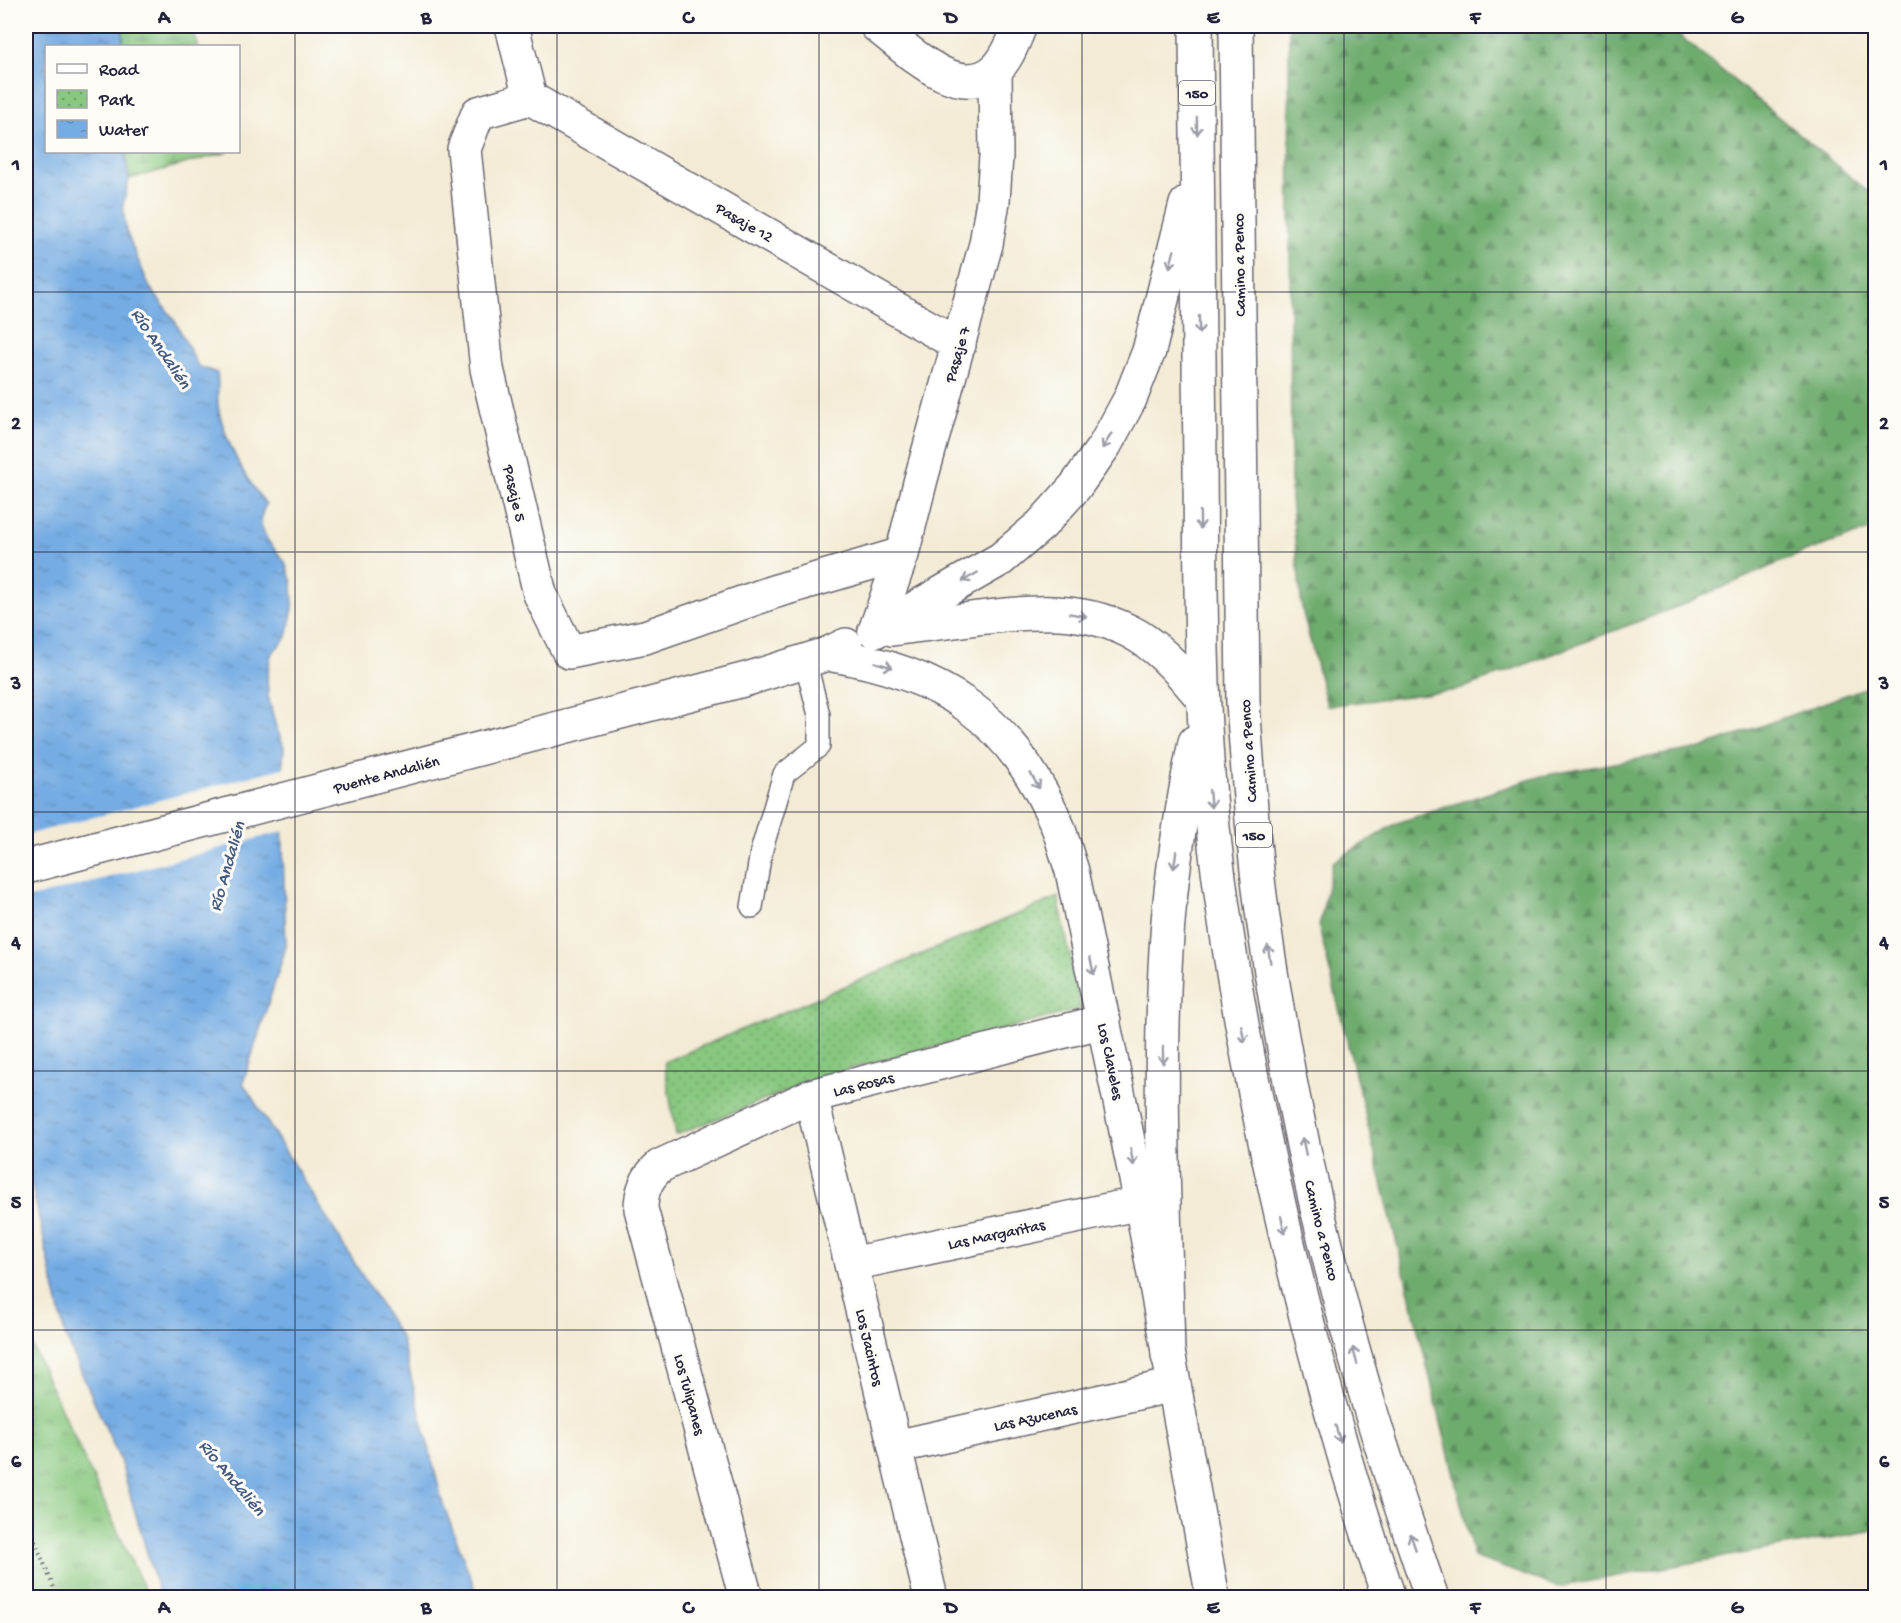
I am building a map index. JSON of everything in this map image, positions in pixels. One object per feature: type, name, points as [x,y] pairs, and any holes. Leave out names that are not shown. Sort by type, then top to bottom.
[{"type":"main road","points":[[512,26],[530,98]]},
{"type":"main road","points":[[877,26],[933,69],[946,77],[962,80],[973,79],[995,70],[1009,50],[1020,26]]},
{"type":"main road","name":"150","points":[[1196,26],[1203,699],[1209,785],[1224,916],[1236,994],[1271,1172],[1299,1293],[1328,1403],[1389,1598]]},
{"type":"main road","name":"Camino a Penco","points":[[1236,26],[1243,702],[1250,807],[1263,916],[1287,1067],[1336,1282],[1368,1403],[1432,1598]]},
{"type":"main road","name":"Pasaje 7","points":[[875,631],[902,554],[986,244],[993,201],[996,156],[995,70]]},
{"type":"main road","name":"Pasaje 12","points":[[530,98],[959,345]]},
{"type":"main road","name":"Pasaje 5","points":[[530,98],[478,113],[464,149],[487,369],[540,594],[569,652],[645,638],[773,592],[902,554]]},
{"type":"main road","points":[[875,631],[1001,559],[1041,525],[1075,487],[1105,445],[1130,399],[1149,351],[1197,161]]},
{"type":"main road","points":[[875,631],[1020,612],[1050,611],[1081,614],[1110,623],[1138,636],[1162,654],[1203,699],[1185,790],[1172,882],[1166,949],[1163,1104],[1171,1371]]},
{"type":"main road","name":"Puente Andalién","points":[[26,867],[747,679],[816,657],[875,631]]},
{"type":"main road","name":"Los Claveles","points":[[816,657],[866,660],[904,672],[934,685],[963,702],[988,722],[1025,764],[1058,828],[1072,871],[1141,1203],[1210,1597]]},
{"type":"main road","name":"Las Rosas","points":[[643,1189],[652,1173],[660,1166],[811,1096],[1104,1021]]},
{"type":"main road","name":"Los Jacintos","points":[[811,1096],[931,1598]]},
{"type":"main road","name":"Los Tulipanes","points":[[643,1189],[641,1209],[746,1598]]},
{"type":"main road","name":"Las Margaritas","points":[[852,1264],[1141,1203]]},
{"type":"main road","name":"Las Azucenas","points":[[895,1447],[1171,1371]]},
{"type":"lane","points":[[752,907],[760,852],[784,774],[819,746],[816,657]]},
{"type":"path","points":[[26,1519],[58,1598]]},
{"type":"green space","points":[[123,26],[191,26],[198,45],[123,45]]},
{"type":"green space","points":[[1289,26],[1668,26],[1875,197],[1875,528],[1802,553],[1679,606],[1458,690],[1327,706],[1302,609],[1291,499]]},
{"type":"green space","points":[[125,153],[224,153],[129,179]]},
{"type":"green space","points":[[1875,684],[1875,1530],[1557,1587],[1474,1557],[1319,927],[1333,862],[1397,823],[1541,776],[1701,748]]},
{"type":"green space","points":[[1058,897],[1081,1009],[830,1074],[676,1135],[664,1062]]},
{"type":"green space","points":[[26,1333],[148,1597],[26,1597]]},
{"type":"water","name":"Río Andalién","points":[[26,26],[123,26],[123,45],[45,45],[45,153],[125,153],[129,179],[123,205],[126,231],[149,286],[176,323],[198,366],[217,373],[218,407],[222,424],[250,483],[266,504],[262,513],[261,527],[268,541],[285,562],[292,583],[293,608],[287,637],[271,654],[267,676],[268,696],[284,747],[281,788],[286,947],[243,1083],[401,1338],[443,1504],[478,1597],[160,1597],[120,1460],[65,1335],[26,1159]]},
{"type":"pier","points":[[286,767],[285,831],[26,899],[26,835]]}]
